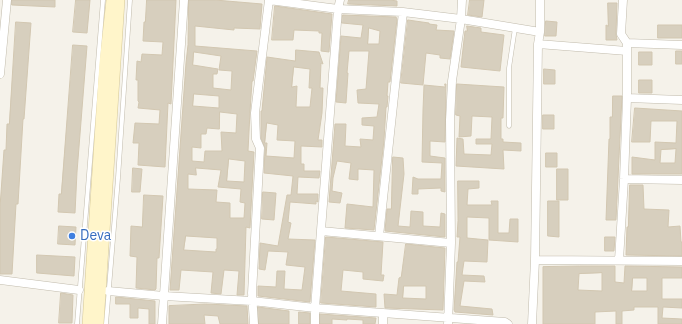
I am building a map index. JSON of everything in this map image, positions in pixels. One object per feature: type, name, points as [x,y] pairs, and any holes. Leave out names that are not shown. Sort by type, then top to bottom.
[{"type":"main road","points":[[88,324],[105,63],[112,0]]},
{"type":"main road","points":[[98,324],[119,0]]},
{"type":"street","points":[[0,74],[7,0]]},
{"type":"street","points":[[162,324],[184,0]]},
{"type":"street","points":[[254,324],[252,301],[260,148],[256,139],[255,113],[269,0],[338,9],[403,12],[461,19],[540,32]]},
{"type":"street","points":[[315,324],[338,9],[340,0]]},
{"type":"street","points":[[448,321],[451,243],[450,120],[452,82],[461,19],[462,0]]},
{"type":"street","points":[[532,324],[535,260],[540,0]]},
{"type":"street","points":[[619,260],[627,98],[627,47],[621,34],[622,0]]},
{"type":"street","points":[[379,236],[403,12]]},
{"type":"street","points":[[538,44],[627,47],[682,45]]},
{"type":"street","points":[[627,98],[682,100]]},
{"type":"street","points":[[624,179],[682,180]]},
{"type":"street","points":[[321,231],[451,243]]},
{"type":"street","points":[[535,260],[682,261]]},
{"type":"street","points":[[0,280],[79,290]]},
{"type":"street","points":[[108,291],[252,301],[315,308],[383,313],[448,321],[505,322],[508,324]]},
{"type":"street","points":[[383,313],[383,324]]},
{"type":"lane","points":[[77,324],[103,0]]},
{"type":"lane","points":[[106,324],[119,170],[130,0]]},
{"type":"lane","points":[[508,126],[509,68],[514,28]]},
{"type":"building","points":[[12,0],[55,0],[55,7],[12,5]]},
{"type":"building","points":[[76,0],[90,0],[87,33],[73,32]]},
{"type":"building","points":[[147,0],[176,0],[171,104],[168,103],[165,167],[138,165],[139,143],[133,143],[135,123],[159,124],[160,110],[138,108],[138,80],[136,80],[137,61],[141,62],[142,54],[162,55],[163,42],[143,41]]},
{"type":"building","points":[[189,0],[215,0],[262,4],[260,29],[234,28],[234,30],[195,26],[195,46],[257,51],[252,81],[250,112],[248,151],[254,152],[250,228],[246,227],[244,295],[237,295],[239,271],[224,270],[221,294],[211,293],[213,272],[181,270],[179,290],[170,290],[188,45]],"holes":[[[194,52],[221,56],[219,70],[232,71],[231,90],[213,88],[213,74],[217,74],[218,69],[193,65]],[[194,94],[219,96],[219,108],[193,106]],[[220,112],[237,114],[236,133],[221,132],[222,151],[205,151],[204,162],[192,161],[192,147],[201,148],[201,134],[206,134],[207,128],[219,129]],[[229,159],[245,161],[244,182],[227,181]],[[196,168],[221,170],[218,187],[241,189],[240,202],[245,203],[244,218],[230,218],[230,203],[216,202],[217,190],[188,189],[188,174],[196,175]],[[186,236],[217,238],[216,252],[184,250]]]},
{"type":"building","points":[[349,0],[390,0],[397,1],[397,6],[348,4]]},
{"type":"building","points":[[470,0],[484,0],[482,17],[468,15]]},
{"type":"building","points":[[608,3],[617,3],[617,40],[606,40],[606,25],[608,26]]},
{"type":"building","points":[[275,6],[332,14],[329,52],[321,51],[322,33],[319,33],[319,31],[294,30],[293,40],[272,40]]},
{"type":"building","points":[[343,15],[396,17],[397,19],[390,82],[388,82],[384,140],[374,230],[345,228],[347,204],[373,207],[374,170],[358,169],[358,180],[349,179],[351,163],[337,161],[332,191],[342,193],[340,203],[329,202],[335,124],[346,124],[345,146],[361,147],[360,139],[373,140],[374,126],[362,125],[362,118],[377,117],[379,104],[358,103],[357,90],[366,89],[369,51],[349,51],[346,103],[336,102],[341,36],[361,38],[363,25],[342,23]],"holes":[[[369,28],[380,31],[379,44],[368,44]]]},
{"type":"building","points":[[408,20],[437,25],[436,30],[454,31],[450,59],[440,58],[440,55],[426,53],[423,85],[401,83]]},
{"type":"building","points":[[546,21],[557,22],[556,36],[545,36]]},
{"type":"building","points":[[16,22],[31,23],[18,204],[16,204],[12,274],[0,274],[0,207],[4,150],[6,150],[7,124],[9,124]]},
{"type":"building","points":[[658,25],[682,25],[682,38],[658,38]]},
{"type":"building","points":[[467,26],[481,28],[481,32],[504,35],[500,71],[461,67],[465,31],[467,31]]},
{"type":"building","points":[[73,45],[87,46],[75,213],[58,212],[59,194],[61,194]]},
{"type":"building","points":[[296,50],[319,52],[323,64],[321,63],[320,88],[323,88],[322,113],[318,140],[322,140],[322,147],[301,146],[301,164],[304,164],[304,171],[320,171],[319,178],[298,177],[297,194],[318,194],[318,202],[316,201],[316,204],[290,202],[288,222],[291,223],[288,239],[315,240],[310,302],[258,296],[258,286],[276,287],[277,271],[285,271],[284,289],[302,290],[305,267],[286,265],[288,252],[268,251],[265,270],[259,269],[260,243],[278,246],[287,195],[291,195],[293,176],[264,173],[265,148],[261,138],[261,111],[267,57],[295,61]],"holes":[[[294,67],[310,69],[309,88],[312,88],[310,107],[296,107],[297,86],[292,87]],[[267,123],[278,125],[277,140],[295,141],[294,158],[266,156],[267,143],[265,143]]]},
{"type":"building","points":[[676,51],[682,51],[682,64],[676,64]]},
{"type":"building","points":[[639,52],[652,52],[652,65],[639,65]]},
{"type":"building","points":[[544,69],[555,70],[555,84],[544,84]]},
{"type":"building","points":[[639,80],[652,80],[652,93],[639,93]]},
{"type":"building","points":[[446,84],[445,142],[430,141],[430,156],[445,158],[445,192],[441,191],[441,188],[418,189],[418,194],[412,194],[413,177],[418,179],[441,179],[442,163],[422,162],[424,85],[445,87]]},
{"type":"building","points":[[457,84],[504,87],[503,118],[501,118],[501,139],[503,139],[503,142],[521,143],[521,151],[503,150],[504,169],[456,166],[457,138],[463,139],[464,154],[491,155],[492,144],[476,144],[476,139],[491,139],[492,117],[472,116],[471,136],[459,137],[460,116],[456,115]]},
{"type":"building","points":[[613,96],[622,96],[616,220],[606,220],[610,117],[612,117]]},
{"type":"building","points":[[635,108],[682,111],[682,174],[632,174],[632,157],[655,160],[655,142],[676,143],[677,121],[651,121],[650,142],[632,142]],"holes":[[[676,149],[675,163],[660,163],[661,150]]]},
{"type":"building","points":[[543,115],[554,115],[554,129],[543,129]]},
{"type":"building","points":[[546,153],[557,153],[557,167],[546,167]]},
{"type":"building","points":[[393,157],[403,158],[404,174],[398,226],[410,227],[411,211],[423,212],[423,226],[440,227],[441,213],[445,214],[445,237],[385,231],[387,209],[391,209]]},
{"type":"building","points":[[133,168],[142,169],[140,192],[132,192]]},
{"type":"building","points":[[557,169],[568,169],[568,200],[557,200]]},
{"type":"building","points":[[458,181],[479,181],[479,188],[468,189],[467,205],[492,205],[491,201],[498,201],[498,233],[509,233],[510,219],[518,219],[518,242],[489,240],[489,218],[467,217],[467,238],[488,240],[487,262],[464,261],[462,275],[484,276],[485,282],[464,281],[460,306],[492,309],[493,315],[455,312],[454,310],[460,237],[457,237]]},
{"type":"building","points":[[630,185],[643,185],[644,209],[669,210],[668,227],[680,226],[682,256],[626,255]]},
{"type":"building","points":[[263,192],[276,193],[274,220],[262,219]]},
{"type":"building","points":[[144,195],[163,196],[159,258],[157,258],[155,290],[136,288],[137,257],[130,256],[131,226],[142,227]]},
{"type":"building","points":[[548,201],[559,201],[559,237],[548,236]]},
{"type":"building","points":[[59,226],[76,227],[75,245],[58,244]]},
{"type":"building","points":[[326,237],[383,242],[381,275],[384,275],[383,281],[363,279],[363,272],[343,270],[341,291],[376,294],[376,307],[321,303]]},
{"type":"building","points":[[605,237],[615,237],[614,251],[605,251]]},
{"type":"building","points":[[406,244],[445,248],[443,310],[385,308],[384,294],[397,295],[399,278],[401,277]],"holes":[[[404,286],[426,286],[426,299],[403,298]]]},
{"type":"building","points":[[37,255],[75,257],[74,276],[37,273]]},
{"type":"building","points":[[615,266],[615,282],[624,283],[625,266],[682,267],[682,278],[662,278],[662,299],[682,299],[682,308],[663,307],[662,318],[682,319],[682,324],[658,324],[658,307],[634,307],[634,310],[622,311],[622,324],[616,324],[616,311],[595,312],[595,324],[543,324],[543,267]],"holes":[[[602,273],[602,291],[578,290],[579,274]],[[633,278],[647,278],[647,291],[632,291]]]},
{"type":"building","points":[[61,293],[73,295],[72,323],[59,323]]},
{"type":"building","points":[[116,297],[155,301],[155,324],[149,324],[149,309],[138,308],[138,318],[130,318],[130,304],[116,304]]},
{"type":"building","points":[[206,304],[247,306],[248,324],[220,324],[218,316],[204,315],[205,324],[169,324],[169,306]]},
{"type":"building","points":[[258,307],[289,311],[289,324],[259,324]]},
{"type":"building","points":[[299,312],[310,313],[310,324],[299,324]]},
{"type":"building","points":[[320,314],[376,318],[375,324],[363,324],[363,320],[332,319],[332,324],[320,324]]},
{"type":"place","name":"Deva","points":[[72,236]]}]
